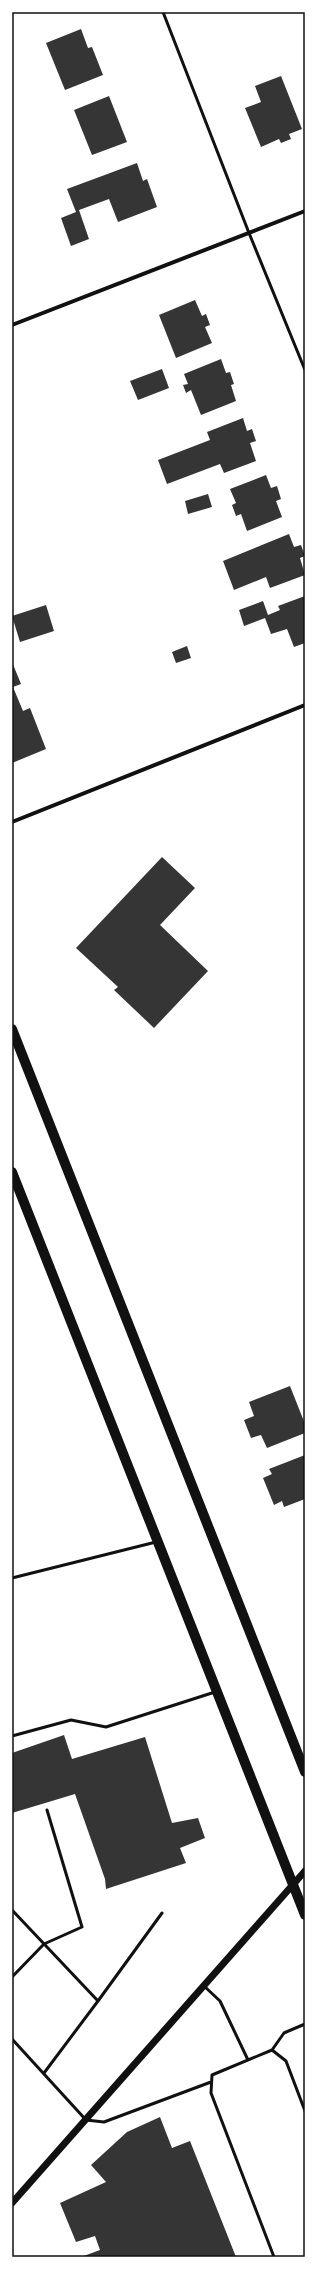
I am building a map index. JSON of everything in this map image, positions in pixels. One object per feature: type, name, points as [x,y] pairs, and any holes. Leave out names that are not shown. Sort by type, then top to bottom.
[{"type":"main road","points":[[12,1029],[305,1772]]},
{"type":"main road","points":[[12,1172],[305,1915]]},
{"type":"street","points":[[12,325],[305,211]]},
{"type":"street","points":[[12,822],[305,705]]},
{"type":"street","points":[[12,2203],[305,1871]]},
{"type":"lane","points":[[163,12],[249,233],[305,370]]},
{"type":"lane","points":[[12,1578],[158,1541]]},
{"type":"lane","points":[[12,1736],[71,1720],[106,1727],[217,1691]]},
{"type":"lane","points":[[12,1977],[44,1944],[82,1927],[47,1810]]},
{"type":"lane","points":[[12,1910],[98,2001]]},
{"type":"lane","points":[[44,2074],[162,1913]]},
{"type":"lane","points":[[204,1986],[220,2001],[248,2060]]},
{"type":"lane","points":[[274,2257],[211,2093],[211,2082],[212,2075],[272,2050],[284,2033],[305,2024]]},
{"type":"lane","points":[[12,2039],[86,2120],[104,2122],[211,2082]]},
{"type":"lane","points":[[272,2050],[286,2061],[305,2111]]},
{"type":"building","points":[[81,29],[88,48],[92,47],[103,75],[65,90],[46,43]]},
{"type":"building","points":[[281,76],[302,129],[289,134],[291,139],[281,143],[279,139],[261,147],[245,108],[261,102],[255,86]]},
{"type":"building","points":[[109,96],[127,142],[92,155],[74,110]]},
{"type":"building","points":[[137,163],[143,181],[147,179],[157,207],[118,222],[109,199],[79,210],[89,239],[71,246],[61,218],[76,212],[67,189]]},
{"type":"building","points":[[195,300],[202,316],[206,314],[210,325],[205,327],[212,343],[176,358],[159,315]]},
{"type":"building","points":[[221,359],[226,373],[230,372],[234,384],[231,385],[236,401],[201,415],[191,390],[186,393],[183,385],[188,384],[184,374]]},
{"type":"building","points":[[162,369],[169,388],[138,400],[130,381]]},
{"type":"building","points":[[243,418],[247,431],[252,429],[256,441],[250,443],[256,461],[224,473],[220,464],[167,484],[158,460],[210,440],[207,432]]},
{"type":"building","points":[[266,475],[271,488],[277,486],[281,499],[276,501],[282,517],[247,531],[241,514],[236,516],[232,505],[236,503],[230,489]]},
{"type":"building","points":[[208,494],[212,507],[188,514],[185,501]]},
{"type":"building","points":[[289,534],[294,547],[301,545],[305,556],[300,558],[305,575],[270,588],[266,577],[234,590],[223,561]]},
{"type":"building","points":[[305,596],[305,643],[294,647],[287,629],[271,634],[265,618],[244,626],[239,610],[263,601],[268,615],[280,610],[278,606]]},
{"type":"building","points":[[46,605],[54,631],[20,642],[12,616]]},
{"type":"building","points":[[187,646],[191,658],[176,663],[172,652]]},
{"type":"building","points":[[12,662],[21,684],[13,687],[23,711],[30,708],[46,749],[12,763]]},
{"type":"building","points":[[162,857],[195,888],[160,925],[208,971],[154,1028],[114,990],[118,987],[76,948]]},
{"type":"building","points":[[290,1386],[305,1424],[305,1433],[267,1448],[261,1435],[251,1438],[244,1420],[254,1416],[249,1402]]},
{"type":"building","points":[[305,1455],[305,1499],[284,1507],[282,1501],[274,1505],[263,1478],[272,1474],[269,1469]]},
{"type":"building","points":[[64,1735],[72,1759],[145,1737],[172,1823],[198,1818],[205,1838],[180,1848],[186,1863],[106,1889],[105,1879],[75,1794],[12,1813],[12,1753]]},
{"type":"building","points":[[160,2117],[172,2148],[190,2141],[236,2257],[81,2257],[100,2250],[95,2236],[76,2242],[60,2203],[106,2182],[91,2165],[127,2132]]}]
